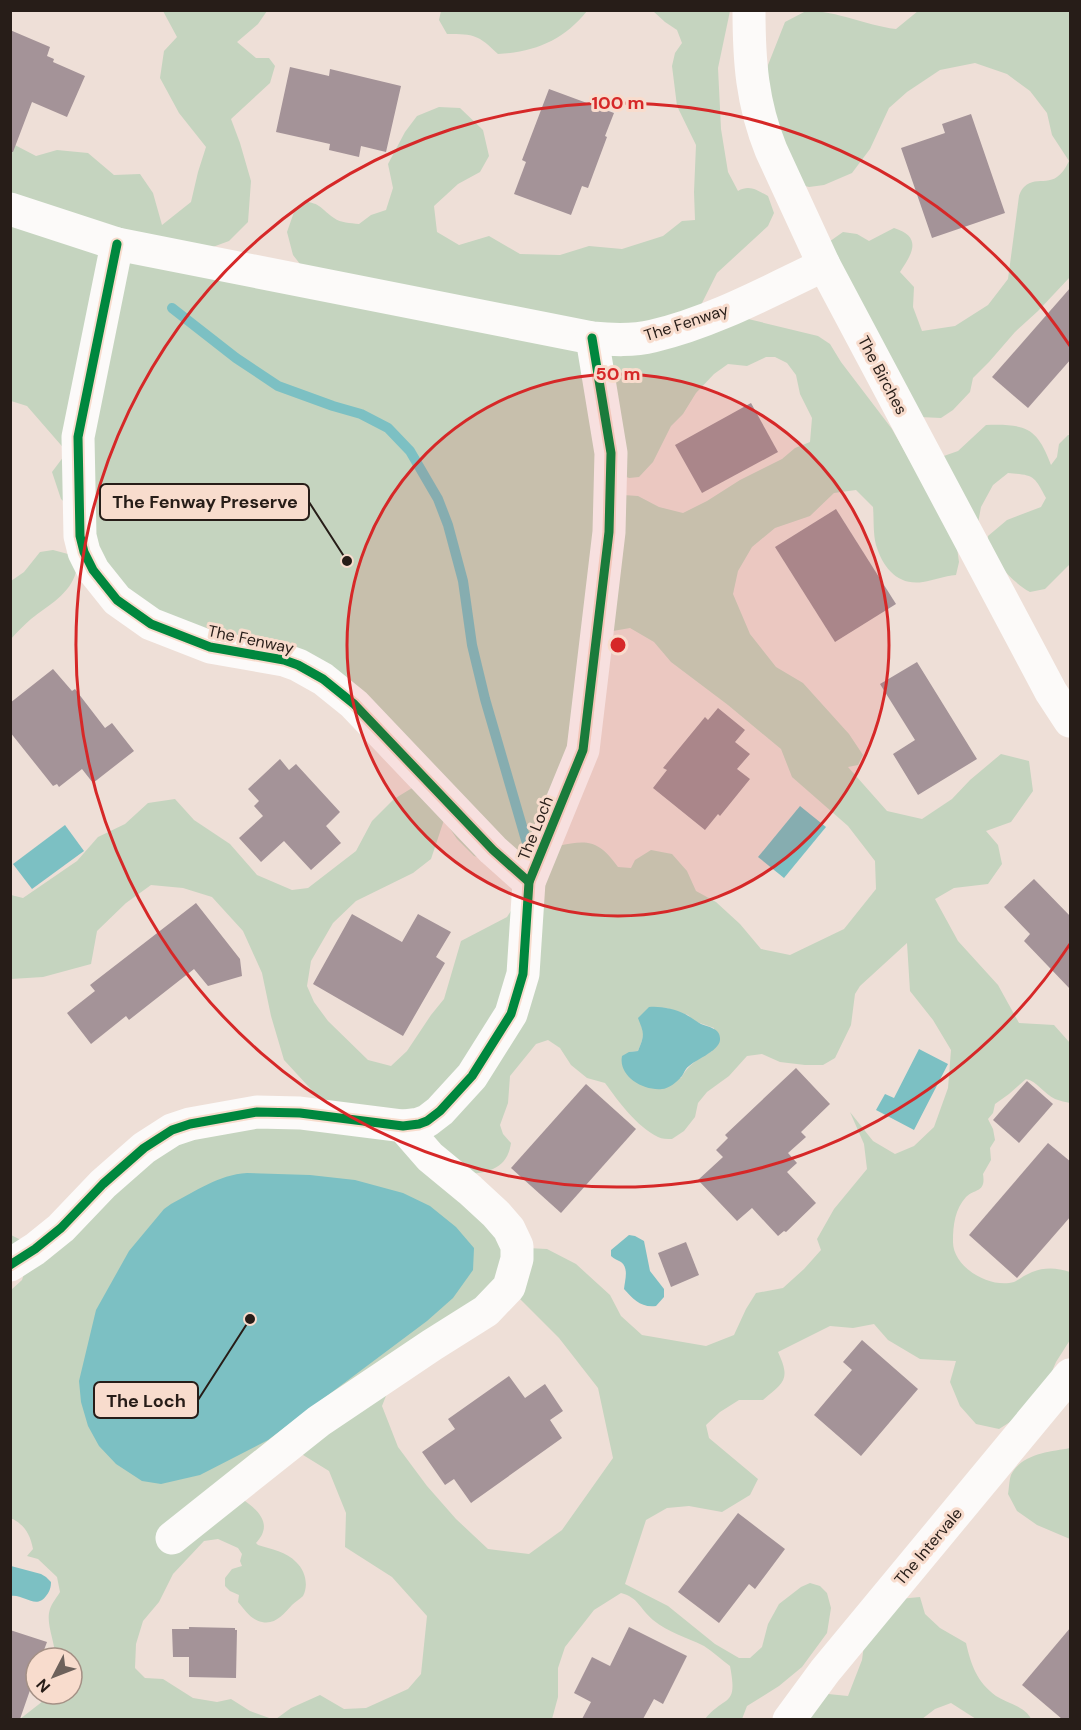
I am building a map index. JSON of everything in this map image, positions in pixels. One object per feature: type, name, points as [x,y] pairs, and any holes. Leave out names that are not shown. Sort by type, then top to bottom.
[{"type":"street","name":"The Birches","points":[[749,10],[750,66],[757,110],[771,150],[824,265],[1046,681],[1071,721]]},
{"type":"street","name":"The Fenway","points":[[10,209],[117,244],[592,338],[622,340],[652,336],[707,319],[824,265]]},
{"type":"street","name":"The Fenway","points":[[117,244],[78,437],[80,536],[84,552],[93,570],[117,600],[151,624],[210,647],[298,664],[323,679],[354,704],[493,850],[529,882]]},
{"type":"street","name":"The Loch","points":[[10,1265],[61,1228],[104,1184],[144,1148],[172,1130],[190,1124],[257,1112],[300,1113],[403,1126],[427,1121],[440,1111],[472,1076],[511,1014],[523,974],[529,882],[583,750],[607,554],[611,453],[592,338]]},
{"type":"street","points":[[172,1538],[320,1421],[432,1344],[486,1311],[509,1287],[517,1259],[518,1246],[509,1228],[470,1190],[430,1157],[403,1126]]},
{"type":"street","name":"The Intervale","points":[[789,1719],[832,1663],[1071,1375]]},
{"type":"green space","points":[[441,10],[587,11],[569,30],[548,43],[524,51],[498,54],[476,37],[447,34],[439,20]]},
{"type":"green space","points":[[163,11],[267,11],[258,24],[237,42],[256,58],[269,58],[275,66],[270,83],[231,119],[251,181],[248,222],[229,241],[210,248],[314,282],[293,255],[287,232],[294,212],[304,202],[309,202],[317,205],[337,220],[359,224],[371,215],[386,210],[393,188],[388,164],[405,132],[417,116],[439,107],[460,108],[483,130],[489,156],[480,172],[458,184],[434,206],[437,232],[459,245],[489,236],[520,254],[560,255],[589,246],[622,249],[663,236],[682,221],[695,220],[696,145],[677,106],[672,66],[675,53],[682,43],[677,30],[653,11],[730,11],[718,68],[721,129],[728,172],[738,191],[750,188],[768,196],[774,213],[768,226],[717,273],[701,305],[818,336],[830,344],[892,429],[909,459],[941,457],[958,451],[986,425],[1011,425],[1028,430],[1035,435],[1051,465],[1057,457],[1059,444],[1070,435],[1070,564],[1045,589],[1030,592],[1023,588],[1006,573],[987,548],[988,536],[1007,520],[1041,507],[1046,498],[1032,478],[1008,473],[993,485],[981,507],[978,523],[955,533],[959,562],[956,575],[914,583],[893,574],[887,568],[876,545],[873,507],[856,490],[834,493],[810,516],[775,528],[752,547],[738,571],[733,594],[750,634],[776,667],[803,683],[849,734],[863,755],[858,765],[848,767],[887,811],[922,819],[952,799],[970,780],[1001,754],[1029,761],[1033,791],[1011,822],[986,831],[998,845],[1002,864],[988,884],[954,888],[935,899],[958,941],[998,985],[1019,1023],[1054,1025],[1070,1043],[1070,1103],[1055,1099],[1034,1082],[1026,1079],[995,1104],[993,1113],[988,1119],[995,1140],[990,1148],[991,1160],[983,1174],[983,1184],[962,1202],[954,1223],[954,1251],[966,1267],[984,1279],[1004,1283],[1014,1282],[1031,1272],[1042,1269],[1059,1269],[1070,1272],[1070,1340],[1056,1362],[1045,1388],[1021,1415],[999,1429],[976,1424],[960,1406],[950,1382],[956,1361],[920,1359],[888,1340],[874,1324],[853,1328],[830,1326],[778,1352],[785,1375],[776,1389],[763,1400],[739,1400],[720,1412],[706,1425],[709,1438],[758,1479],[750,1495],[722,1512],[689,1506],[667,1508],[646,1520],[625,1584],[668,1606],[715,1644],[739,1658],[750,1658],[762,1647],[768,1624],[779,1604],[801,1587],[810,1583],[820,1586],[827,1593],[831,1608],[827,1633],[802,1667],[779,1686],[747,1706],[742,1719],[705,1719],[731,1695],[730,1666],[704,1646],[671,1632],[659,1624],[648,1616],[635,1601],[621,1593],[594,1610],[565,1647],[558,1668],[558,1697],[552,1719],[276,1719],[291,1708],[320,1695],[344,1709],[366,1708],[408,1689],[421,1674],[427,1616],[392,1577],[345,1547],[346,1513],[329,1471],[295,1450],[241,1498],[253,1507],[264,1524],[264,1530],[256,1543],[288,1556],[302,1569],[306,1583],[303,1596],[271,1622],[255,1619],[238,1602],[239,1595],[225,1586],[225,1578],[232,1569],[242,1566],[240,1561],[242,1554],[238,1548],[218,1539],[204,1541],[173,1574],[159,1602],[143,1621],[136,1644],[135,1668],[145,1678],[163,1679],[193,1698],[217,1702],[231,1699],[250,1711],[272,1719],[20,1719],[37,1706],[84,1706],[84,1646],[54,1646],[49,1615],[60,1592],[57,1577],[38,1559],[27,1556],[33,1549],[29,1535],[21,1525],[11,1519],[11,1290],[22,1280],[31,1252],[11,1265],[11,1235],[33,1246],[158,1139],[320,1099],[284,1060],[271,1016],[262,973],[243,931],[212,897],[183,888],[151,885],[126,903],[97,931],[91,964],[43,977],[11,979],[11,895],[23,898],[77,861],[98,837],[125,824],[148,803],[175,799],[194,820],[230,844],[257,875],[292,890],[308,888],[356,851],[372,821],[394,799],[417,785],[378,753],[358,731],[354,704],[210,647],[76,572],[64,593],[31,619],[11,639],[11,581],[24,572],[40,552],[53,550],[68,554],[80,517],[61,499],[52,472],[67,452],[27,406],[11,401],[11,143],[36,156],[57,150],[88,153],[114,175],[140,174],[153,193],[162,225],[191,202],[206,147],[179,113],[160,78],[164,51],[177,37]],"holes":[[[766,357],[775,357],[787,363],[796,375],[800,394],[812,418],[810,442],[795,448],[782,459],[683,513],[659,507],[638,496],[623,495],[617,473],[629,478],[639,477],[653,462],[671,426],[714,374],[728,364],[747,366]],[[630,628],[654,642],[671,662],[781,749],[792,777],[848,826],[875,861],[876,889],[844,929],[790,955],[761,949],[740,924],[716,902],[696,891],[687,871],[672,854],[651,850],[635,860],[631,868],[618,867],[605,852],[592,844],[578,843],[558,846],[613,631]],[[444,820],[457,839],[474,856],[514,868],[529,882],[507,917],[461,941],[444,999],[407,1051],[391,1066],[368,1060],[328,1021],[314,1002],[307,986],[311,961],[333,923],[356,901],[413,873],[431,859]],[[907,943],[910,991],[933,1020],[951,1050],[948,1088],[934,1127],[914,1146],[895,1154],[873,1141],[850,1112],[864,1144],[867,1169],[834,1209],[817,1239],[821,1250],[783,1288],[756,1293],[734,1335],[706,1346],[642,1335],[621,1316],[610,1295],[576,1264],[547,1249],[527,1248],[465,1175],[495,1168],[501,1164],[509,1152],[511,1143],[503,1134],[500,1125],[508,1103],[510,1076],[536,1044],[548,1040],[560,1048],[571,1065],[587,1078],[605,1083],[642,1127],[660,1138],[672,1139],[684,1131],[695,1117],[698,1103],[707,1092],[729,1076],[747,1056],[762,1054],[780,1062],[805,1065],[823,1065],[835,1058],[851,1025],[855,994],[860,986]],[[653,1007],[666,1008],[688,1015],[694,1021],[714,1028],[712,1051],[694,1062],[681,1078],[629,1052],[638,1051],[643,1035],[641,1026]],[[509,1288],[559,1338],[598,1388],[613,1458],[562,1530],[529,1554],[488,1549],[456,1519],[427,1486],[398,1447],[382,1406],[397,1368]]]},
{"type":"green space","points":[[806,11],[830,13],[896,29],[918,11],[1070,11],[1070,277],[973,378],[970,392],[953,410],[941,418],[920,417],[826,244],[843,232],[857,234],[869,241],[894,228],[903,232],[912,241],[912,247],[900,272],[914,287],[913,307],[922,331],[955,326],[988,305],[1008,279],[1019,196],[1022,189],[1029,183],[1058,177],[1069,161],[1052,135],[1047,113],[1030,91],[1007,74],[975,63],[940,70],[907,92],[889,108],[870,149],[852,173],[824,185],[809,187],[798,184],[764,121],[768,65],[785,22]]},
{"type":"green space","points":[[1070,1448],[1070,1539],[1037,1525],[1017,1511],[1008,1494],[1011,1475],[1022,1462],[1045,1452]]},
{"type":"green space","points":[[920,1597],[925,1614],[940,1628],[966,1643],[979,1679],[989,1691],[1025,1711],[1031,1719],[976,1719],[951,1703],[935,1709],[922,1719],[806,1720],[828,1694],[848,1696],[862,1660],[865,1637],[899,1599]]},
{"type":"water","points":[[800,806],[826,827],[784,878],[758,857]]},
{"type":"water","points":[[65,825],[84,851],[32,889],[13,864]]},
{"type":"water","points":[[649,1007],[663,1007],[681,1012],[714,1029],[720,1036],[719,1044],[711,1052],[689,1066],[677,1081],[664,1089],[647,1088],[633,1081],[624,1070],[622,1063],[622,1056],[638,1051],[643,1034],[638,1018]]},
{"type":"water","points":[[919,1049],[948,1064],[914,1130],[876,1110],[885,1094],[894,1098]]},
{"type":"water","points":[[247,1173],[310,1175],[355,1180],[403,1193],[430,1206],[456,1227],[474,1248],[473,1270],[453,1298],[427,1321],[268,1440],[200,1475],[161,1484],[142,1481],[116,1464],[99,1446],[88,1426],[81,1402],[79,1381],[96,1310],[129,1251],[164,1209],[217,1180]]},
{"type":"water","points":[[629,1235],[644,1241],[650,1271],[664,1289],[664,1297],[656,1306],[642,1304],[624,1289],[625,1267],[611,1256],[611,1250]]},
{"type":"water","points":[[11,1566],[46,1577],[51,1582],[46,1596],[34,1602],[11,1596]]},
{"type":"building","points":[[10,30],[50,47],[47,56],[54,59],[53,62],[85,76],[67,117],[32,102],[13,152],[10,152]]},
{"type":"building","points":[[290,67],[329,76],[330,69],[401,86],[386,152],[361,146],[359,157],[329,150],[330,144],[276,132]]},
{"type":"building","points":[[549,89],[614,113],[588,188],[582,186],[571,215],[514,194],[526,162],[522,160]]},
{"type":"building","points":[[971,114],[1005,213],[932,238],[901,148],[945,133],[942,124]]},
{"type":"building","points":[[1071,287],[1071,359],[1028,408],[992,377]]},
{"type":"building","points":[[751,403],[778,452],[702,493],[675,445]]},
{"type":"building","points":[[836,509],[896,604],[835,642],[775,547]]},
{"type":"building","points":[[917,662],[977,759],[918,795],[893,754],[915,740],[880,684]]},
{"type":"building","points":[[53,669],[72,691],[75,689],[105,728],[112,723],[134,751],[93,783],[82,769],[59,787],[57,784],[53,786],[10,732],[10,703]]},
{"type":"building","points":[[718,708],[745,730],[735,742],[750,754],[737,769],[750,779],[720,816],[718,814],[705,830],[653,788],[667,770],[663,768],[705,717],[708,720]]},
{"type":"building","points":[[280,759],[289,770],[296,764],[340,812],[326,826],[341,843],[311,870],[284,841],[261,862],[239,838],[263,816],[254,806],[259,801],[248,789]]},
{"type":"building","points":[[1034,879],[1071,917],[1071,990],[1024,941],[1030,934],[1004,907]]},
{"type":"building","points":[[196,903],[240,959],[242,976],[208,986],[194,969],[129,1020],[126,1016],[91,1044],[67,1013],[95,991],[90,985]]},
{"type":"building","points":[[352,914],[402,942],[418,914],[451,932],[436,957],[445,963],[403,1036],[313,984]]},
{"type":"building","points":[[796,1068],[830,1104],[801,1132],[806,1137],[788,1153],[797,1163],[787,1172],[816,1203],[786,1232],[778,1236],[752,1208],[737,1221],[698,1180],[723,1157],[716,1150],[728,1138],[725,1135]]},
{"type":"building","points":[[1027,1081],[1053,1104],[1019,1143],[993,1120]]},
{"type":"building","points":[[586,1084],[636,1129],[561,1213],[511,1168]]},
{"type":"building","points":[[1048,1143],[1071,1162],[1071,1216],[1017,1278],[969,1235]]},
{"type":"building","points":[[686,1242],[699,1275],[671,1287],[658,1253]]},
{"type":"building","points":[[862,1340],[918,1389],[861,1456],[814,1415],[852,1370],[843,1362]]},
{"type":"building","points":[[509,1376],[525,1398],[545,1384],[563,1411],[550,1420],[562,1438],[471,1503],[454,1479],[445,1485],[422,1452],[455,1429],[448,1419]]},
{"type":"building","points":[[738,1513],[785,1549],[755,1589],[749,1584],[719,1623],[678,1592]]},
{"type":"building","points":[[189,1627],[235,1628],[237,1630],[236,1678],[189,1677],[189,1657],[173,1657],[172,1629],[189,1629]]},
{"type":"building","points":[[629,1627],[687,1656],[663,1704],[654,1699],[643,1719],[582,1719],[591,1702],[574,1693],[592,1657],[610,1666]]},
{"type":"building","points":[[1071,1627],[1071,1719],[1062,1719],[1022,1685]]},
{"type":"building","points":[[10,1630],[47,1642],[46,1646],[24,1646],[25,1706],[20,1719],[10,1719]]},
{"type":"waterway","points":[[172,308],[236,358],[278,386],[361,414],[388,428],[410,451],[438,499],[448,525],[463,581],[472,645],[485,699],[526,840]]},
{"type":"cycle path","points":[[117,244],[78,437],[80,536],[84,552],[93,570],[117,600],[151,624],[210,647],[284,660],[323,679],[354,704],[493,850],[529,882]]},
{"type":"cycle path","points":[[10,1265],[61,1228],[103,1184],[144,1148],[172,1130],[190,1124],[257,1112],[300,1113],[403,1126],[427,1121],[440,1111],[472,1076],[511,1014],[523,974],[529,882],[583,750],[609,532],[611,453],[592,338]]},
{"type":"place","name":"The Fenway Preserve","points":[[347,561]]},
{"type":"place","name":"The Loch","points":[[250,1319]]}]
